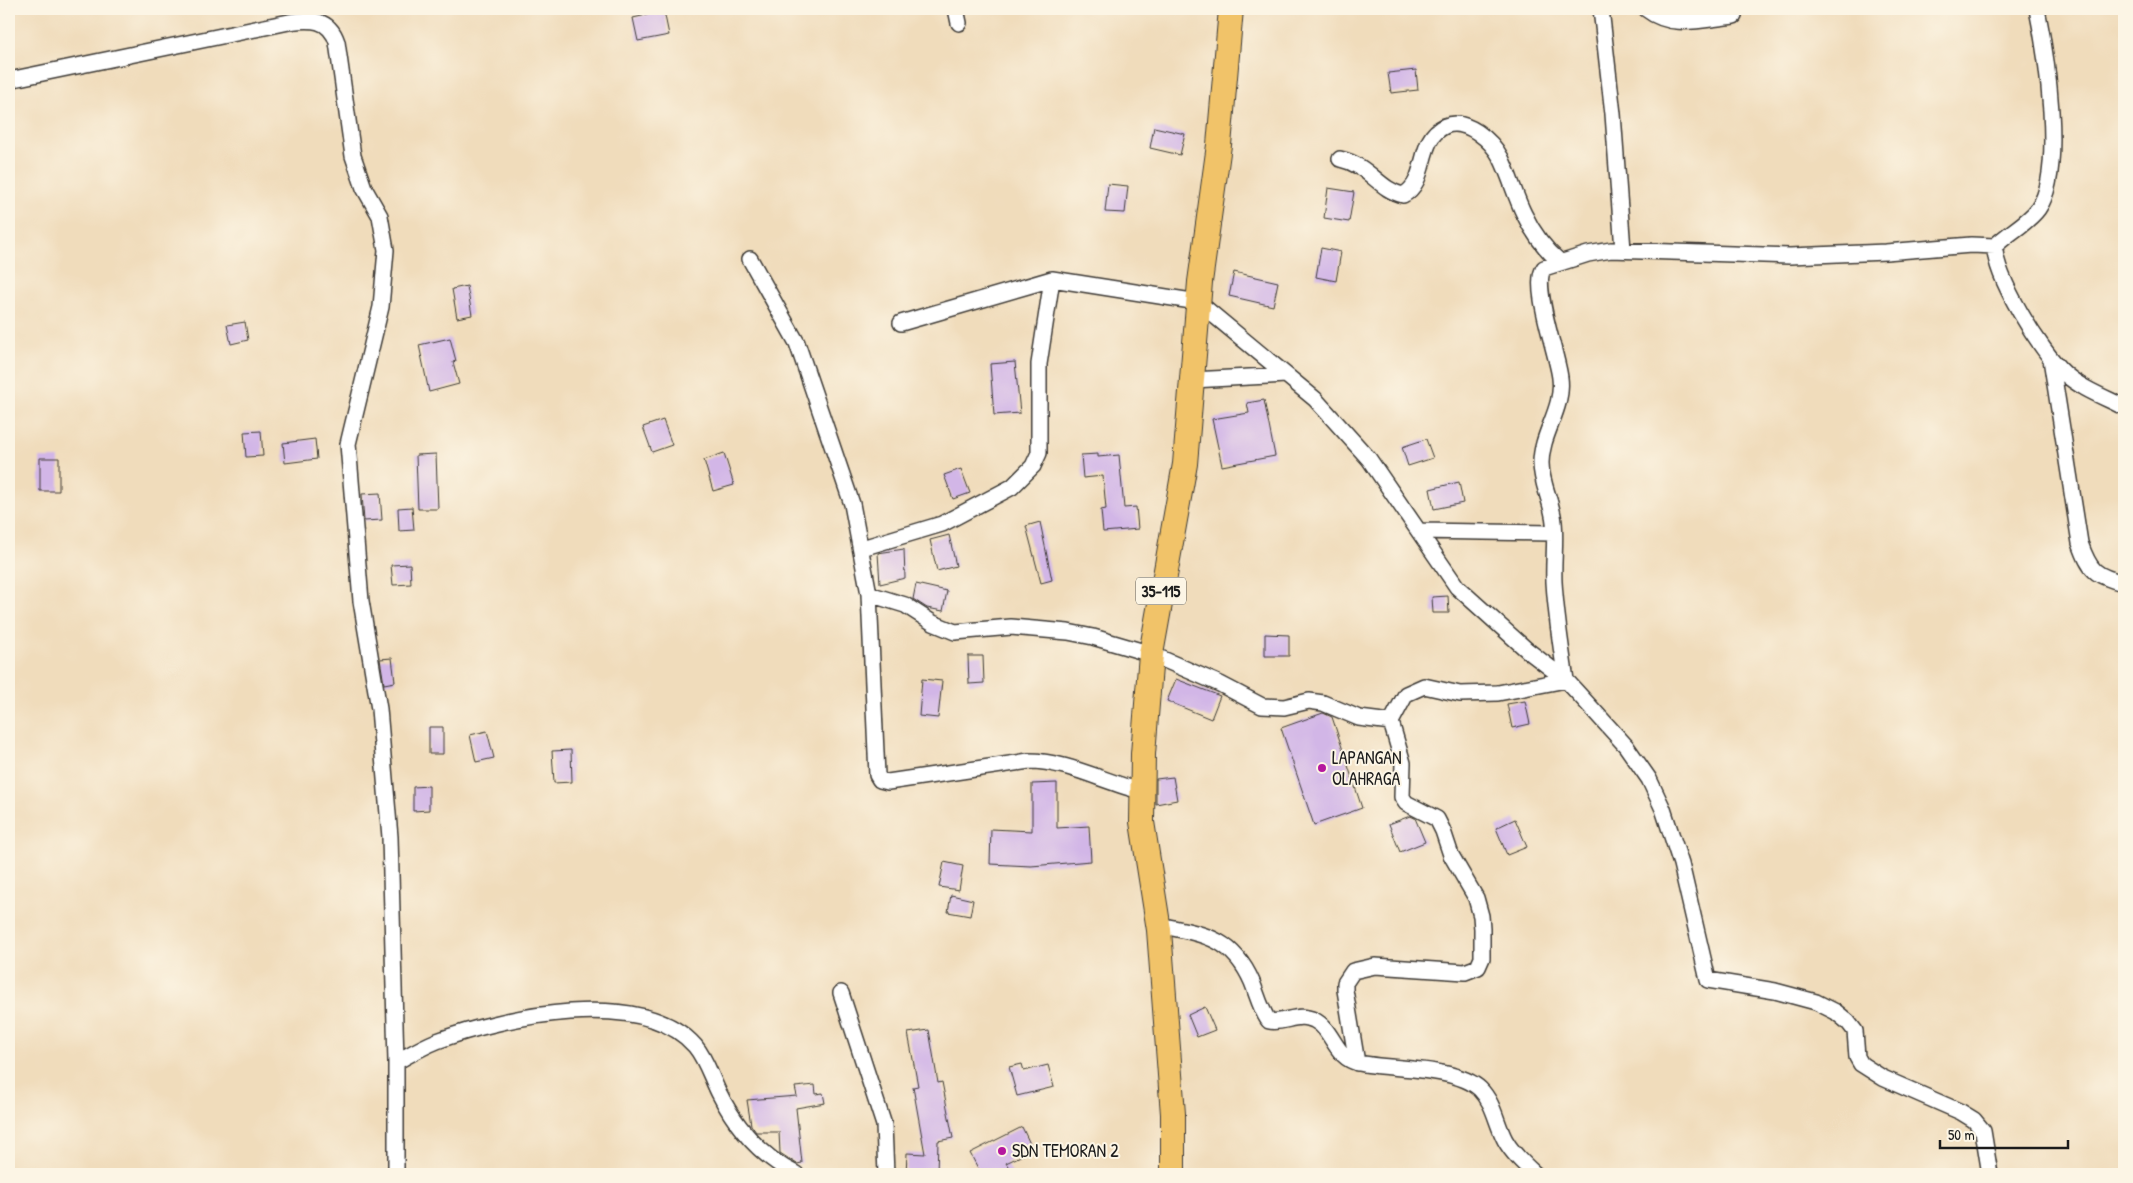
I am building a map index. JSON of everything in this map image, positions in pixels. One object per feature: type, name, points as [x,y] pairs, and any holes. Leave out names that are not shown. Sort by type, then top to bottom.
[{"type":"main road","name":"35-115","points":[[1173,1174],[1173,1114],[1158,925],[1142,822],[1141,791],[1151,654],[1185,464],[1198,302],[1218,145],[1231,9]]},
{"type":"street","points":[[1601,9],[1623,250]]},
{"type":"street","points":[[1646,9],[1657,17],[1674,22],[1734,16]]},
{"type":"street","points":[[1566,680],[1554,581],[1552,509],[1542,476],[1541,461],[1544,441],[1558,403],[1560,378],[1548,328],[1540,277],[1544,268],[1588,254],[1623,250],[1790,256],[1886,252],[1972,245],[1995,246],[2038,209],[2045,196],[2050,176],[2050,102],[2043,38],[2037,9]]},
{"type":"street","points":[[9,80],[289,22],[316,20],[326,24],[334,32],[353,156],[364,188],[380,216],[386,250],[381,306],[348,444],[361,602],[379,709],[390,837],[396,1062],[396,1174]]},
{"type":"street","points":[[1340,159],[1353,162],[1365,168],[1391,190],[1403,195],[1412,189],[1416,182],[1424,152],[1433,136],[1445,126],[1464,126],[1472,129],[1492,146],[1500,157],[1532,230],[1545,249],[1560,262]]},
{"type":"street","points":[[1995,246],[1996,263],[2000,274],[2051,360],[2065,374],[2080,384],[2124,407]]},
{"type":"street","points":[[750,259],[797,343],[852,504],[862,548],[869,594],[877,775],[880,780],[888,782],[1029,761],[1042,761],[1061,764],[1117,785],[1141,791]]},
{"type":"street","points":[[862,548],[942,524],[1012,487],[1032,466],[1039,453],[1039,364],[1052,280]]},
{"type":"street","points":[[901,323],[1052,280],[1198,302],[1315,398],[1370,459],[1457,587],[1527,650],[1566,680],[1626,746],[1648,779],[1663,809],[1681,864],[1708,980],[1775,991],[1816,1002],[1836,1012],[1855,1031],[1857,1056],[1861,1064],[1883,1078],[1961,1112],[1974,1120],[1983,1131],[1990,1174]]},
{"type":"street","points":[[2051,360],[2080,543],[2090,568],[2098,575],[2124,583]]},
{"type":"street","points":[[1192,380],[1286,375]]},
{"type":"street","points":[[1419,531],[1554,533]]},
{"type":"street","points":[[869,594],[905,605],[933,623],[955,632],[1011,627],[1068,632],[1151,654],[1213,681],[1262,706],[1284,707],[1309,701],[1323,704],[1359,718],[1391,722]]},
{"type":"street","points":[[1357,1063],[1345,990],[1345,983],[1354,971],[1375,966],[1465,972],[1478,967],[1482,958],[1482,929],[1479,908],[1469,883],[1451,855],[1440,824],[1429,814],[1406,803],[1402,797],[1403,763],[1391,722],[1406,694],[1424,686],[1434,687],[1449,694],[1470,694],[1498,692],[1566,680]]},
{"type":"street","points":[[1158,925],[1205,934],[1233,951],[1248,972],[1269,1021],[1280,1021],[1297,1016],[1314,1020],[1323,1027],[1342,1055],[1357,1063],[1413,1069],[1454,1077],[1478,1088],[1487,1097],[1505,1140],[1515,1154],[1535,1174]]},
{"type":"street","points":[[841,994],[884,1125],[886,1174]]},
{"type":"street","points":[[396,1062],[437,1041],[476,1029],[547,1014],[601,1012],[625,1013],[643,1017],[664,1024],[693,1044],[700,1052],[719,1093],[736,1122],[764,1153],[796,1174]]},
{"type":"building","points":[[664,11],[669,35],[638,41],[633,18]]},
{"type":"building","points":[[1416,70],[1418,90],[1391,93],[1388,73]]},
{"type":"building","points":[[1154,127],[1185,134],[1180,155],[1150,148]]},
{"type":"building","points":[[1108,184],[1128,186],[1125,213],[1105,212]]},
{"type":"building","points":[[1328,188],[1354,192],[1349,222],[1324,218]]},
{"type":"building","points":[[1321,248],[1341,252],[1336,281],[1316,277]]},
{"type":"building","points":[[1234,272],[1278,282],[1273,306],[1229,296]]},
{"type":"building","points":[[467,286],[472,315],[457,318],[452,289]]},
{"type":"building","points":[[245,322],[248,340],[231,344],[227,325]]},
{"type":"building","points":[[450,338],[456,361],[453,362],[459,384],[429,392],[419,345]]},
{"type":"building","points":[[1015,362],[1020,413],[994,415],[990,364]]},
{"type":"building","points":[[1264,400],[1275,456],[1222,466],[1212,419],[1249,413],[1247,403]]},
{"type":"building","points":[[663,420],[672,445],[652,452],[643,427]]},
{"type":"building","points":[[261,431],[263,456],[246,457],[244,432]]},
{"type":"building","points":[[315,439],[317,459],[285,463],[283,443]]},
{"type":"building","points":[[1426,439],[1433,458],[1408,466],[1402,447]]},
{"type":"building","points":[[724,453],[734,485],[713,491],[704,460]]},
{"type":"building","points":[[436,454],[438,509],[418,509],[416,455]]},
{"type":"building","points":[[1098,454],[1098,457],[1119,455],[1124,508],[1136,507],[1138,529],[1103,532],[1101,510],[1106,509],[1103,476],[1083,478],[1081,455]]},
{"type":"building","points":[[40,458],[59,458],[59,491],[40,491]]},
{"type":"building","points":[[961,469],[970,493],[953,499],[944,475]]},
{"type":"building","points":[[1459,482],[1463,503],[1434,509],[1430,489]]},
{"type":"building","points":[[380,493],[382,520],[364,521],[362,494]]},
{"type":"building","points":[[412,507],[414,530],[399,531],[398,508]]},
{"type":"building","points":[[1040,522],[1052,580],[1041,583],[1026,526]]},
{"type":"building","points":[[949,535],[956,566],[937,571],[930,540]]},
{"type":"building","points":[[904,549],[905,578],[880,584],[878,553]]},
{"type":"building","points":[[410,564],[411,584],[393,585],[391,565]]},
{"type":"building","points":[[916,584],[947,591],[943,611],[927,608],[913,599]]},
{"type":"building","points":[[1448,596],[1449,613],[1433,613],[1432,597]]},
{"type":"building","points":[[1265,634],[1289,635],[1289,656],[1265,656]]},
{"type":"building","points":[[968,656],[983,656],[984,683],[969,684]]},
{"type":"building","points":[[392,658],[395,682],[384,684],[380,659]]},
{"type":"building","points":[[922,679],[942,681],[938,718],[919,716]]},
{"type":"building","points":[[1176,679],[1220,696],[1211,719],[1167,701]]},
{"type":"building","points":[[1525,701],[1530,724],[1512,728],[1507,704]]},
{"type":"building","name":"LAPANGAN OLAHRAGA","points":[[1323,713],[1332,717],[1362,808],[1314,825],[1281,728]]},
{"type":"building","points":[[429,727],[443,727],[443,754],[429,754]]},
{"type":"building","points":[[487,731],[494,758],[476,762],[470,735]]},
{"type":"building","points":[[571,750],[572,782],[554,783],[552,751]]},
{"type":"building","points":[[1173,777],[1177,800],[1156,804],[1156,779]]},
{"type":"building","points":[[1057,783],[1057,828],[1089,826],[1091,861],[1031,866],[990,864],[991,829],[1032,831],[1032,784]]},
{"type":"building","points":[[429,786],[429,810],[413,811],[413,787]]},
{"type":"building","points":[[1410,816],[1415,818],[1425,842],[1400,852],[1389,824]]},
{"type":"building","points":[[1515,819],[1527,847],[1507,855],[1496,828]]},
{"type":"building","points":[[944,862],[963,866],[959,890],[939,887]]},
{"type":"building","points":[[951,895],[973,900],[970,916],[948,912]]},
{"type":"building","points":[[1205,1007],[1215,1030],[1197,1037],[1188,1015]]},
{"type":"building","points":[[929,1030],[938,1083],[942,1082],[953,1138],[938,1141],[937,1174],[906,1174],[907,1153],[925,1154],[913,1087],[918,1086],[908,1033]]},
{"type":"building","points":[[1022,1064],[1024,1071],[1048,1065],[1054,1087],[1017,1096],[1009,1067]]},
{"type":"building","points":[[815,1085],[816,1094],[823,1093],[825,1103],[796,1108],[802,1163],[797,1164],[780,1153],[779,1132],[756,1132],[751,1125],[747,1100],[797,1096],[795,1087]]},
{"type":"building","name":"SDN TEMORAN 2","points":[[1022,1127],[1033,1150],[1006,1163],[1013,1174],[981,1174],[970,1153]]},
{"type":"place","name":"LAPANGAN OLAHRAGA","points":[[1322,768]]},
{"type":"place","name":"SDN TEMORAN 2","points":[[1002,1151]]}]
